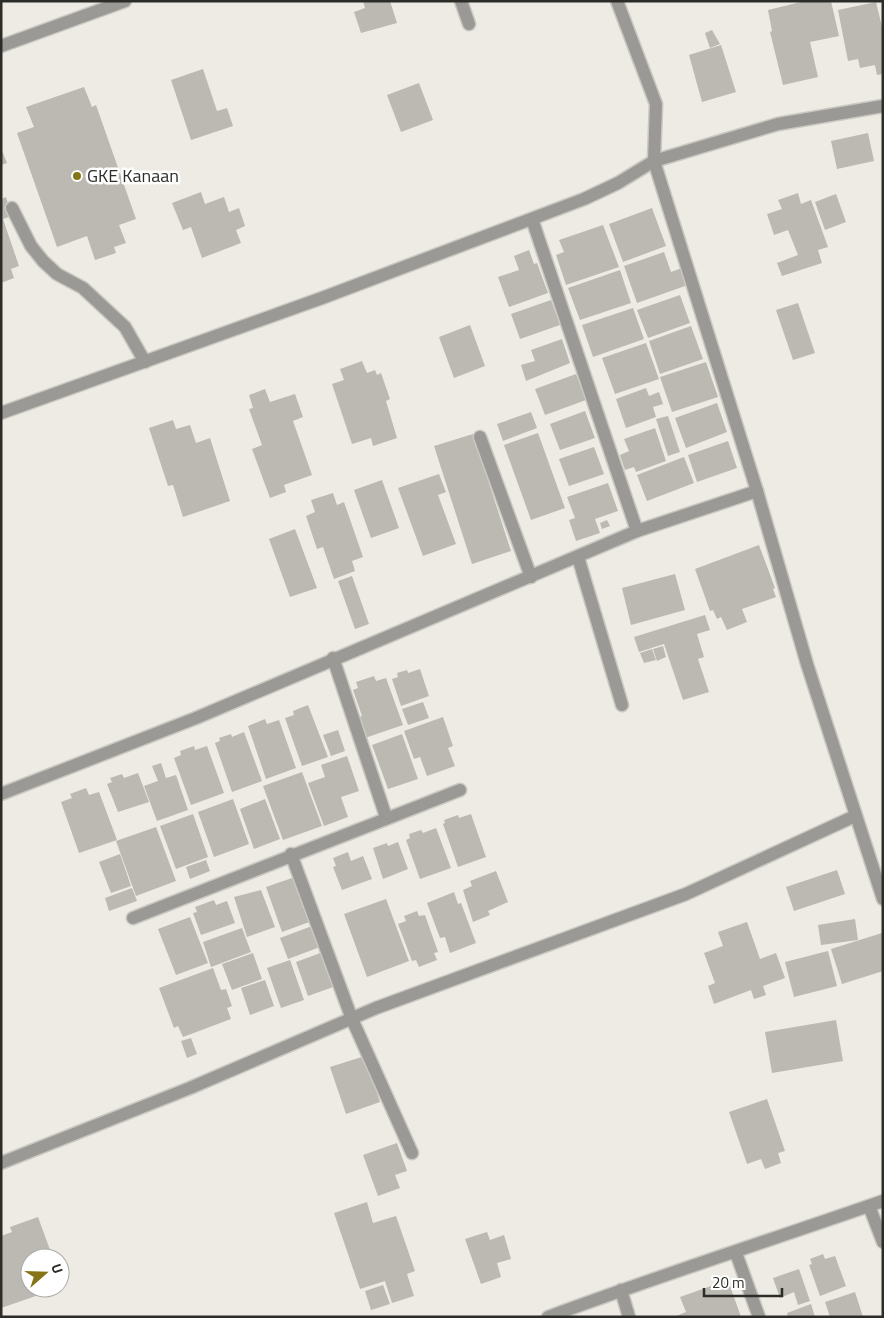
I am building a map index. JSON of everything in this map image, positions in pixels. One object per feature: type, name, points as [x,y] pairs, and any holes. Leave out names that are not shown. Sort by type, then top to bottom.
[{"type":"street","points":[[1,46],[125,1]]},
{"type":"street","points":[[461,1],[469,24]]},
{"type":"street","points":[[617,1],[656,104],[654,161],[757,491],[775,560],[883,899]]},
{"type":"street","points":[[1,413],[145,362],[584,199],[618,183],[654,161],[778,124],[883,106]]},
{"type":"street","points":[[12,208],[31,246],[43,261],[57,274],[82,288],[125,327],[145,362]]},
{"type":"street","points":[[532,219],[637,531]]},
{"type":"street","points":[[480,437],[532,577]]},
{"type":"street","points":[[1,794],[196,718],[333,658],[532,577],[637,531],[757,491]]},
{"type":"street","points":[[578,556],[622,705]]},
{"type":"street","points":[[333,658],[386,817]]},
{"type":"street","points":[[133,918],[291,854],[460,790]]},
{"type":"street","points":[[1,1163],[190,1088],[352,1019],[686,894],[855,816]]},
{"type":"street","points":[[291,854],[352,1019],[412,1153]]},
{"type":"street","points":[[548,1317],[621,1290],[736,1253],[883,1201]]},
{"type":"street","points":[[869,1206],[883,1242]]},
{"type":"street","points":[[736,1253],[760,1317]]},
{"type":"street","points":[[621,1290],[630,1317]]},
{"type":"building","points":[[363,1],[390,1],[397,23],[361,33],[354,12],[365,8]]},
{"type":"building","points":[[805,1],[831,1],[839,36],[810,42],[818,77],[783,85],[770,32],[772,31],[768,10]]},
{"type":"building","points":[[876,2],[883,31],[883,74],[877,75],[875,65],[860,68],[858,59],[848,61],[838,10]]},
{"type":"building","points":[[712,30],[720,44],[710,48],[705,33]]},
{"type":"building","points":[[721,45],[736,92],[702,102],[689,55]]},
{"type":"building","points":[[203,69],[217,111],[227,108],[233,126],[191,140],[171,80]]},
{"type":"building","points":[[419,83],[433,120],[401,132],[387,95]]},
{"type":"building","name":"GKE Kanaan","points":[[84,87],[92,107],[96,105],[136,219],[119,225],[126,243],[114,247],[116,253],[95,260],[87,236],[57,247],[17,133],[34,127],[26,107]]},
{"type":"building","points":[[868,133],[874,161],[837,169],[831,141]]},
{"type":"building","points":[[1,148],[7,163],[1,165]]},
{"type":"building","points":[[201,192],[205,204],[224,197],[229,212],[239,208],[245,226],[236,230],[241,243],[202,258],[191,227],[183,230],[172,203]]},
{"type":"building","points":[[798,193],[801,204],[811,200],[828,247],[818,250],[822,263],[782,276],[777,263],[798,255],[788,230],[774,235],[767,214],[782,209],[778,200]]},
{"type":"building","points":[[836,194],[846,222],[825,230],[815,202]]},
{"type":"building","points":[[6,197],[12,216],[3,219],[19,266],[11,269],[14,278],[1,283],[1,199]]},
{"type":"building","points":[[652,208],[666,246],[623,262],[609,224]]},
{"type":"building","points":[[603,225],[619,267],[566,285],[556,255],[564,252],[559,240]]},
{"type":"building","points":[[529,250],[534,264],[537,263],[548,293],[509,307],[498,277],[519,270],[514,256]]},
{"type":"building","points":[[664,252],[671,272],[682,268],[688,285],[637,303],[624,266]]},
{"type":"building","points":[[620,270],[631,303],[580,320],[568,288]]},
{"type":"building","points":[[680,295],[690,323],[648,338],[637,310]]},
{"type":"building","points":[[551,300],[560,325],[520,339],[511,314]]},
{"type":"building","points":[[798,303],[815,353],[793,360],[776,310]]},
{"type":"building","points":[[633,308],[644,339],[593,357],[582,325]]},
{"type":"building","points":[[470,325],[485,366],[454,378],[439,337]]},
{"type":"building","points":[[691,326],[703,359],[660,374],[649,341]]},
{"type":"building","points":[[562,339],[570,363],[526,381],[521,365],[535,361],[531,350]]},
{"type":"building","points":[[646,343],[659,379],[615,394],[602,358]]},
{"type":"building","points":[[362,361],[367,373],[375,370],[377,375],[381,373],[390,399],[386,401],[397,438],[373,446],[371,438],[352,444],[332,384],[344,380],[340,369]]},
{"type":"building","points":[[706,362],[718,397],[672,412],[660,377]]},
{"type":"building","points":[[576,374],[586,400],[545,415],[535,389]]},
{"type":"building","points":[[646,388],[649,396],[659,392],[663,404],[653,407],[656,417],[626,428],[616,399]]},
{"type":"building","points":[[265,389],[270,402],[295,394],[303,417],[293,421],[312,475],[284,485],[286,492],[270,498],[252,449],[262,445],[249,409],[253,408],[249,395]]},
{"type":"building","points":[[717,403],[727,432],[686,448],[675,418]]},
{"type":"building","points":[[585,411],[595,438],[560,450],[550,424]]},
{"type":"building","points":[[531,412],[537,428],[503,441],[497,424]]},
{"type":"building","points":[[668,416],[680,452],[668,456],[656,419]]},
{"type":"building","points":[[173,420],[176,429],[190,425],[196,443],[210,438],[230,501],[183,517],[173,485],[168,486],[149,428]]},
{"type":"building","points":[[655,428],[666,461],[636,472],[634,467],[625,470],[620,455],[629,451],[624,439]]},
{"type":"building","points":[[538,433],[565,508],[531,520],[504,445]]},
{"type":"building","points":[[473,434],[511,551],[472,564],[434,446]]},
{"type":"building","points":[[728,441],[737,468],[697,482],[688,455]]},
{"type":"building","points":[[594,447],[604,474],[569,486],[559,459]]},
{"type":"building","points":[[684,457],[694,483],[647,501],[637,475]]},
{"type":"building","points":[[439,474],[446,492],[438,495],[456,544],[423,556],[398,488]]},
{"type":"building","points":[[382,480],[399,528],[371,538],[354,490]]},
{"type":"building","points":[[608,483],[618,511],[595,519],[600,533],[576,541],[569,520],[575,518],[567,497]]},
{"type":"building","points":[[333,493],[337,505],[344,502],[363,557],[352,561],[355,571],[334,579],[323,547],[317,549],[306,516],[315,512],[311,500]]},
{"type":"building","points":[[607,520],[610,526],[602,529],[600,523]]},
{"type":"building","points":[[295,529],[317,588],[290,597],[269,539]]},
{"type":"building","points":[[759,545],[775,588],[773,589],[776,597],[742,609],[747,622],[727,630],[721,617],[717,619],[713,610],[710,611],[695,569]]},
{"type":"building","points":[[675,574],[685,610],[631,625],[622,588]]},
{"type":"building","points":[[352,576],[369,624],[355,629],[338,581]]},
{"type":"building","points":[[705,615],[710,630],[697,634],[704,657],[698,659],[709,692],[683,700],[664,644],[639,652],[634,637]]},
{"type":"building","points":[[663,646],[666,657],[657,661],[653,649]]},
{"type":"building","points":[[652,649],[656,660],[644,663],[640,653]]},
{"type":"building","points":[[420,669],[429,696],[401,706],[392,679],[398,677],[397,673],[407,670],[408,673]]},
{"type":"building","points":[[374,676],[376,681],[386,678],[403,725],[362,739],[354,719],[362,716],[353,690],[358,688],[356,682]]},
{"type":"building","points":[[423,702],[429,718],[408,725],[402,709]]},
{"type":"building","points":[[308,705],[328,757],[302,766],[285,718],[294,715],[293,711]]},
{"type":"building","points":[[443,717],[453,746],[448,748],[455,766],[427,776],[420,757],[414,759],[404,731]]},
{"type":"building","points":[[265,719],[267,724],[279,720],[296,768],[266,779],[248,726]]},
{"type":"building","points":[[338,730],[345,751],[331,756],[323,735]]},
{"type":"building","points":[[244,732],[262,781],[232,792],[215,743],[220,741],[219,738],[231,734],[232,737]]},
{"type":"building","points":[[402,734],[418,779],[388,789],[372,745]]},
{"type":"building","points":[[194,746],[195,750],[207,746],[224,793],[191,805],[174,758],[181,755],[180,751]]},
{"type":"building","points":[[347,756],[359,791],[341,797],[348,817],[324,826],[308,783],[325,777],[321,765]]},
{"type":"building","points":[[161,763],[166,778],[176,775],[188,810],[157,821],[144,786],[158,781],[152,766]]},
{"type":"building","points":[[302,772],[322,826],[283,840],[263,786]]},
{"type":"building","points":[[138,773],[149,802],[118,812],[107,784],[112,782],[110,778],[122,774],[124,778]]},
{"type":"building","points":[[86,788],[89,795],[99,792],[117,840],[79,853],[61,802],[72,798],[70,794]]},
{"type":"building","points":[[233,799],[249,844],[214,857],[198,812]]},
{"type":"building","points":[[265,799],[280,839],[254,849],[240,809]]},
{"type":"building","points":[[193,814],[208,857],[176,869],[160,826]]},
{"type":"building","points":[[471,814],[486,857],[458,867],[443,824],[445,823],[444,820],[458,815],[459,818]]},
{"type":"building","points":[[156,827],[176,881],[136,896],[116,841]]},
{"type":"building","points":[[436,828],[451,868],[420,879],[406,840],[410,838],[409,834],[421,830],[423,833]]},
{"type":"building","points":[[398,842],[408,869],[383,879],[373,848],[387,843],[388,846]]},
{"type":"building","points":[[348,852],[351,861],[363,856],[372,879],[342,890],[333,867],[336,866],[333,858]]},
{"type":"building","points":[[120,854],[131,886],[111,893],[99,862]]},
{"type":"building","points":[[206,860],[210,871],[190,879],[186,867]]},
{"type":"building","points":[[837,870],[845,894],[794,911],[786,887]]},
{"type":"building","points":[[496,871],[508,902],[488,911],[490,915],[473,922],[463,890],[472,886],[470,881]]},
{"type":"building","points":[[295,877],[312,921],[282,932],[266,887]]},
{"type":"building","points":[[132,888],[137,901],[109,911],[105,898]]},
{"type":"building","points":[[261,890],[275,927],[247,937],[234,897]]},
{"type":"building","points":[[454,892],[458,904],[461,903],[476,943],[450,953],[445,937],[440,938],[427,903]]},
{"type":"building","points":[[386,899],[409,961],[367,977],[344,914]]},
{"type":"building","points":[[214,900],[216,905],[227,901],[235,923],[201,935],[193,913],[197,912],[195,907]]},
{"type":"building","points":[[417,911],[419,916],[425,915],[438,952],[434,953],[437,960],[419,967],[416,960],[412,961],[398,924],[406,921],[404,916]]},
{"type":"building","points":[[190,917],[208,963],[176,975],[158,929]]},
{"type":"building","points":[[855,919],[858,940],[821,945],[818,925]]},
{"type":"building","points":[[747,922],[760,959],[776,953],[785,978],[763,986],[766,995],[754,999],[751,990],[714,1004],[708,986],[715,983],[704,953],[723,946],[718,932]]},
{"type":"building","points":[[312,926],[320,947],[288,959],[280,938]]},
{"type":"building","points":[[242,928],[251,952],[211,967],[203,942]]},
{"type":"building","points":[[882,933],[883,971],[842,984],[831,949]]},
{"type":"building","points":[[828,951],[837,986],[794,997],[785,962]]},
{"type":"building","points":[[323,952],[336,986],[308,996],[296,962]]},
{"type":"building","points":[[253,953],[262,979],[232,990],[222,964]]},
{"type":"building","points":[[290,960],[304,1000],[281,1008],[267,968]]},
{"type":"building","points":[[213,968],[221,990],[226,989],[232,1006],[227,1008],[231,1019],[183,1037],[178,1026],[174,1028],[159,988]]},
{"type":"building","points":[[265,980],[274,1006],[250,1015],[241,988]]},
{"type":"building","points":[[836,1020],[843,1061],[772,1073],[765,1032]]},
{"type":"building","points":[[191,1038],[197,1054],[187,1058],[181,1041]]},
{"type":"building","points":[[365,1056],[380,1102],[346,1114],[330,1067]]},
{"type":"building","points":[[767,1099],[785,1151],[778,1153],[781,1163],[765,1169],[761,1159],[747,1164],[729,1112]]},
{"type":"building","points":[[397,1143],[407,1171],[395,1175],[400,1188],[378,1196],[363,1155]]},
{"type":"building","points":[[367,1202],[373,1223],[396,1216],[415,1271],[407,1274],[414,1296],[392,1303],[385,1281],[360,1289],[334,1213]]},
{"type":"building","points":[[38,1217],[49,1248],[20,1248],[20,1298],[30,1298],[1,1308],[1,1236],[12,1232],[10,1227]]},
{"type":"building","points":[[487,1232],[490,1240],[504,1235],[511,1259],[497,1263],[501,1277],[481,1284],[465,1239]]},
{"type":"building","points":[[823,1254],[825,1259],[835,1256],[846,1286],[820,1296],[809,1265],[812,1264],[810,1259]]},
{"type":"building","points":[[799,1269],[810,1301],[798,1305],[794,1292],[780,1298],[773,1278]]},
{"type":"building","points":[[728,1280],[741,1317],[674,1317],[686,1312],[680,1297]]},
{"type":"building","points":[[383,1285],[390,1304],[371,1310],[365,1291]]},
{"type":"building","points":[[855,1292],[863,1317],[830,1317],[825,1302]]},
{"type":"building","points":[[811,1304],[815,1317],[788,1317],[787,1313]]},
{"type":"place","name":"GKE Kanaan","points":[[77,176]]}]
